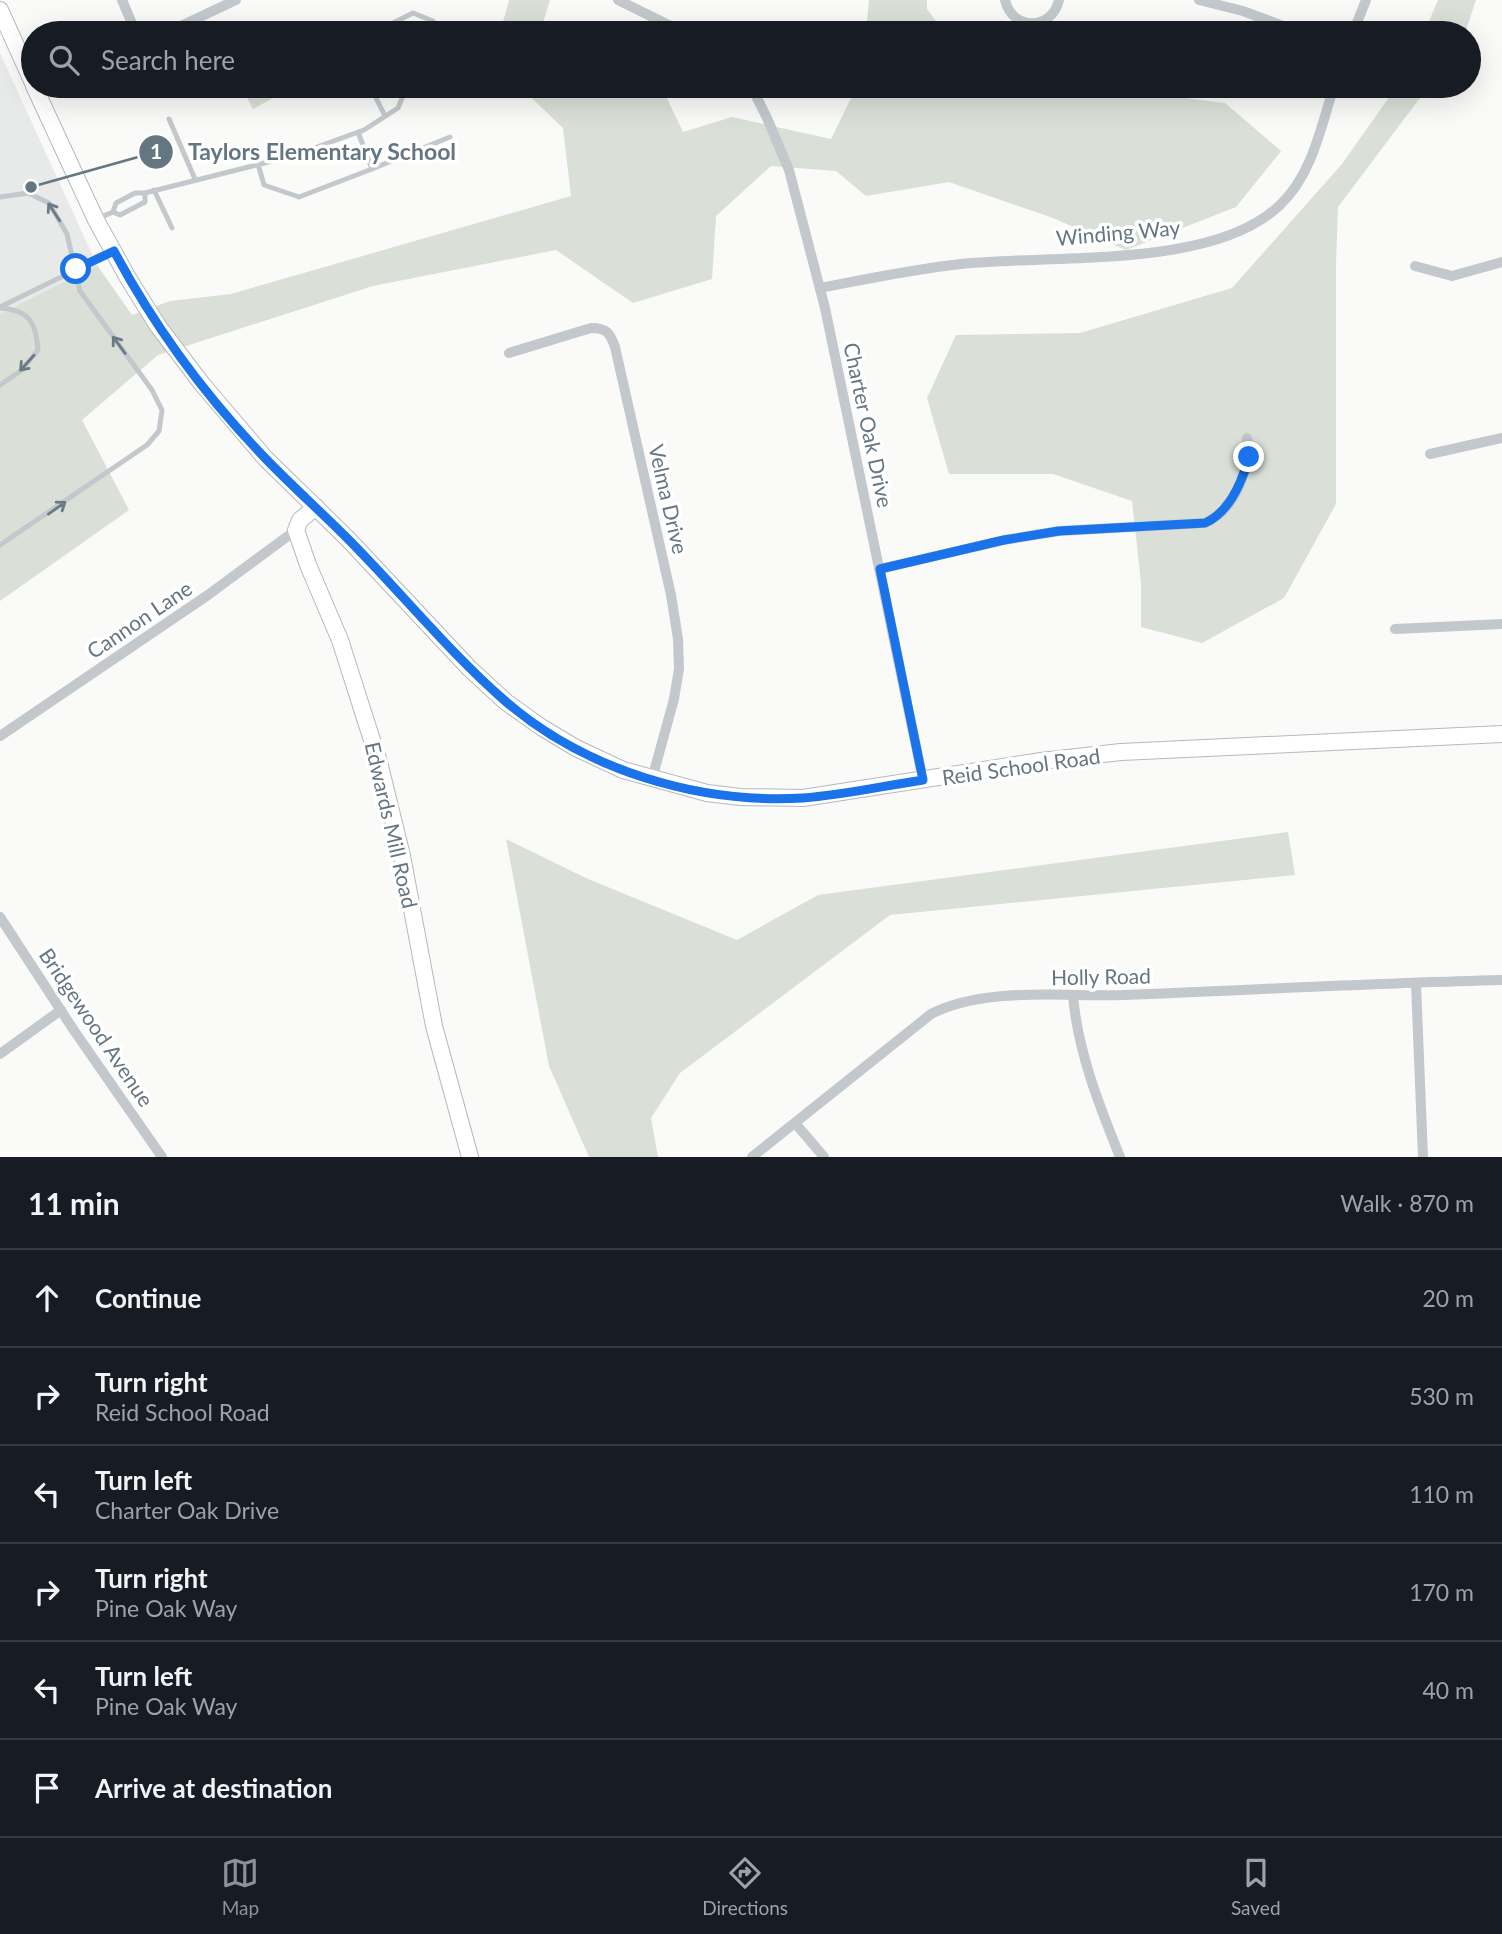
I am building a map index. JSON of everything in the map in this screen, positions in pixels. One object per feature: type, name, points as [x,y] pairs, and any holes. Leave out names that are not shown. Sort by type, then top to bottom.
[{"type":"street","points":[[122,0],[131,21]]},
{"type":"street","points":[[191,21],[236,0]]},
{"type":"street","points":[[618,0],[661,21]]},
{"type":"street","points":[[1005,0],[1012,15],[1021,21]]},
{"type":"street","points":[[1042,21],[1051,17],[1059,0]]},
{"type":"street","points":[[1199,0],[1270,21]]},
{"type":"street","points":[[1358,21],[1366,0]]},
{"type":"street","name":"Reid School Road","points":[[0,10],[21,56]]},
{"type":"street","name":"Reid School Road","points":[[41,98],[96,220],[158,326],[202,384],[265,458],[316,507],[469,668],[506,702],[576,748],[623,770],[707,793],[772,799],[831,795],[1041,761],[1121,752],[1502,734]]},
{"type":"street","name":"Charter Oak Drive","points":[[756,98],[789,170],[820,288],[923,780]]},
{"type":"street","name":"Winding Way","points":[[820,288],[900,272],[961,264],[1159,252],[1228,235],[1265,217],[1292,192],[1306,168],[1330,98]]},
{"type":"street","points":[[1415,266],[1452,276],[1502,262]]},
{"type":"street","name":"Velma Drive","points":[[509,353],[591,328],[607,330],[615,347],[671,595],[678,639],[679,669],[674,699],[652,779]]},
{"type":"street","points":[[880,569],[1004,540],[1059,531],[1205,523],[1213,520],[1225,508],[1240,483],[1249,457],[1247,438]]},
{"type":"street","points":[[1430,454],[1502,438]]},
{"type":"street","points":[[296,530],[300,520],[316,507]]},
{"type":"street","name":"Cannon Lane","points":[[0,736],[208,595],[296,530]]},
{"type":"street","name":"Edwards Mill Road","points":[[296,530],[341,640],[379,762],[402,856],[434,1026],[470,1157]]},
{"type":"street","points":[[1395,629],[1502,624]]},
{"type":"street","name":"Bridgewood Avenue","points":[[0,918],[162,1157]]},
{"type":"street","name":"Holly Road","points":[[752,1157],[932,1014],[967,1001],[1007,997],[1502,980]]},
{"type":"street","points":[[1416,984],[1423,1157]]},
{"type":"street","points":[[1073,996],[1082,1050],[1120,1157]]},
{"type":"street","points":[[0,1054],[61,1010]]},
{"type":"street","points":[[796,1123],[824,1157]]},
{"type":"lane","points":[[397,21],[413,13],[433,21]]},
{"type":"lane","points":[[376,98],[385,117]]},
{"type":"lane","points":[[96,220],[113,212],[116,202],[135,193],[145,193],[292,156],[358,132],[398,108],[402,98]]},
{"type":"lane","points":[[169,119],[195,179]]},
{"type":"lane","points":[[358,132],[372,169]]},
{"type":"lane","points":[[258,164],[264,185],[299,197],[450,137]]},
{"type":"lane","points":[[154,190],[172,228]]},
{"type":"lane","points":[[0,197],[28,193],[49,203],[67,234],[80,291],[152,390],[162,410],[159,431],[147,445],[0,545]]},
{"type":"lane","points":[[113,212],[120,215],[145,202],[145,193]]},
{"type":"lane","points":[[0,308],[114,251]]},
{"type":"lane","points":[[0,308],[17,309],[28,317],[37,333],[38,350],[22,370],[0,385]]},
{"type":"shaded area","points":[[509,0],[550,0],[544,21],[503,21]]},
{"type":"shaded area","points":[[869,0],[927,0],[927,9],[936,21],[867,21]]},
{"type":"shaded area","points":[[1438,0],[1476,0],[1469,21],[1429,21]]},
{"type":"shaded area","points":[[0,53],[97,265],[0,314]]},
{"type":"shaded area","points":[[247,98],[273,98],[253,109]]},
{"type":"shaded area","points":[[532,98],[667,98],[683,132],[732,117],[831,139],[851,98],[1185,98],[1225,103],[1281,151],[1236,207],[1126,250],[1053,218],[949,182],[866,196],[836,171],[771,166],[716,216],[712,279],[633,303],[556,250],[373,286],[158,355],[82,420],[129,510],[0,601],[0,314],[97,265],[132,315],[170,301],[231,294],[571,196],[563,128]]},
{"type":"shaded area","points":[[1389,98],[1420,98],[1338,207],[1336,504],[1284,598],[1202,643],[1141,627],[1141,582],[1132,501],[1053,474],[949,474],[927,398],[956,335],[1080,333],[1232,288],[1342,164]]},
{"type":"shaded area","points":[[1288,832],[1295,875],[890,915],[680,1073],[651,1118],[658,1157],[589,1157],[549,1066],[506,839],[588,879],[737,940],[818,895]]},
{"type":"place","name":"Taylors Elementary School","points":[[31,187]]},
{"type":"route","points":[[76,269],[114,251],[158,326],[202,384],[265,458],[348,539],[469,668],[506,702],[576,748],[623,770],[707,793],[772,799],[803,798],[923,780],[880,569],[1004,540],[1059,531],[1205,523],[1213,520],[1225,508],[1244,476],[1249,457]]}]
